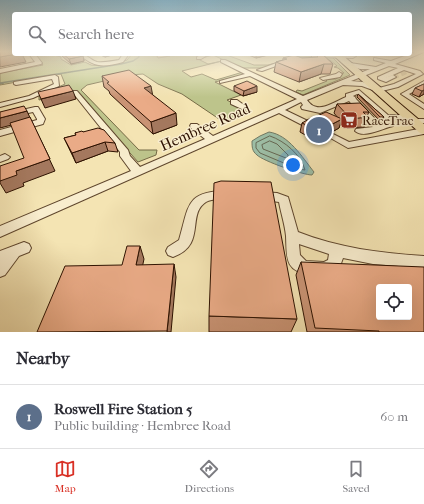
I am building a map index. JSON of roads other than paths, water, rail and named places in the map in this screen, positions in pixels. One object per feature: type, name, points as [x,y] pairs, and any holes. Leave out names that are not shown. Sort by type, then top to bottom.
[{"type":"highway","points":[[350,66],[415,120],[424,130]]},
{"type":"street","points":[[0,71],[22,66]]},
{"type":"street","points":[[234,66],[292,90],[304,99],[307,105],[311,108]]},
{"type":"street","points":[[260,70],[274,66]]},
{"type":"street","points":[[241,70],[247,68],[260,70],[277,66]]},
{"type":"street","points":[[360,66],[366,68],[382,67]]},
{"type":"street","points":[[338,84],[358,83],[378,90],[396,86],[420,74],[401,66]]},
{"type":"street","points":[[408,66],[424,70]]},
{"type":"street","name":"Hembree Road","points":[[0,230],[138,172],[338,84],[382,67]]},
{"type":"street","points":[[393,77],[386,80],[380,78],[407,69]]},
{"type":"street","points":[[222,82],[250,74]]},
{"type":"street","points":[[323,78],[334,77],[338,76],[339,74]]},
{"type":"street","points":[[0,105],[31,97],[57,85],[55,77],[16,83]]},
{"type":"street","points":[[424,83],[404,94],[424,107]]},
{"type":"street","points":[[281,95],[292,90]]},
{"type":"street","points":[[75,92],[125,152],[125,156],[138,172]]},
{"type":"street","points":[[234,102],[244,108]]},
{"type":"street","points":[[284,108],[311,108],[320,111],[367,107],[415,120]]},
{"type":"street","points":[[359,131],[374,130],[378,127],[390,124],[367,107]]},
{"type":"street","points":[[367,107],[378,127]]},
{"type":"street","points":[[284,108],[309,125]]},
{"type":"street","points":[[0,117],[35,109],[41,119],[40,122],[0,133]]},
{"type":"street","points":[[194,126],[212,140]]},
{"type":"street","points":[[331,136],[348,145],[365,140],[403,136],[416,131],[424,130]]},
{"type":"street","points":[[173,251],[181,247],[187,238],[192,211],[196,204],[204,198],[218,195],[244,195],[277,197],[284,200],[292,235],[293,256],[302,267],[325,269],[334,264],[337,252]]},
{"type":"street","points":[[292,235],[309,243],[337,252],[381,260],[424,262]]},
{"type":"street","points":[[0,257],[20,250],[0,270]]},
{"type":"water","points":[[269,132],[283,137],[289,142],[314,172],[312,175],[300,173],[275,164],[261,158],[254,152],[252,141]]},
{"type":"waterway","points":[[3,83],[0,83],[105,66]]},
{"type":"tunnel","points":[[393,77],[407,71]]},
{"type":"place","name":"RaceTrac","points":[[349,120]]},
{"type":"place","name":"Roswell Fire Station 5","points":[[319,130]]}]
